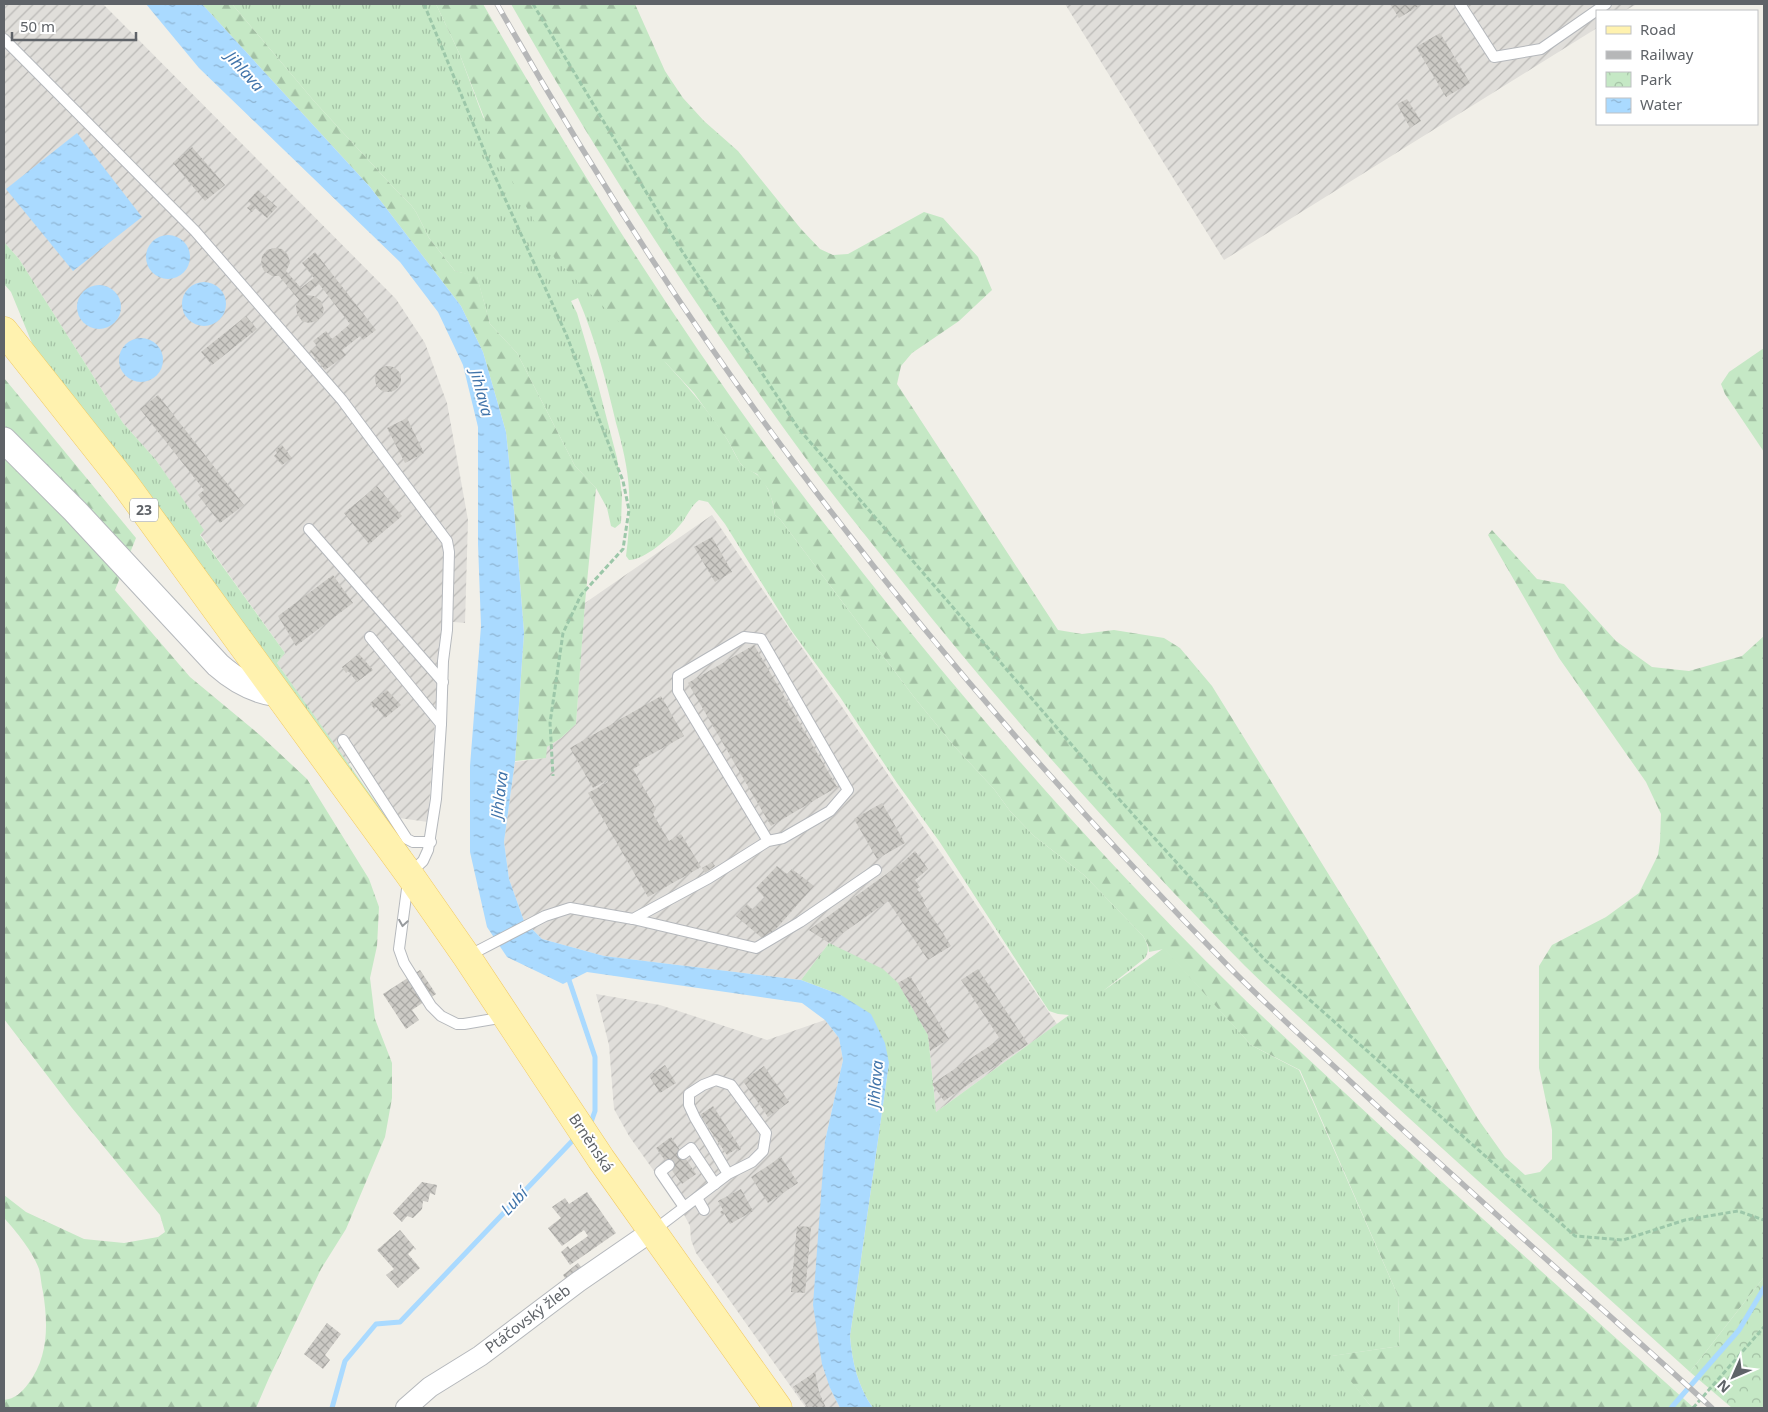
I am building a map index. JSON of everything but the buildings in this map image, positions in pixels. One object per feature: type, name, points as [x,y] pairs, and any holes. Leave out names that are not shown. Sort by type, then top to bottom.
[{"type":"main road","name":"23","points":[[4,331],[125,484],[409,874]]},
{"type":"main road","name":"Brněnská","points":[[409,874],[467,957],[601,1159],[778,1408]]},
{"type":"street","points":[[4,440],[75,511],[218,665],[241,683],[254,689],[278,694]]},
{"type":"street","name":"Ptáčovský žleb","points":[[406,1408],[430,1388],[480,1356],[570,1288],[652,1231]]},
{"type":"lane","points":[[1460,4],[1494,57],[1541,49],[1596,11]]},
{"type":"lane","points":[[4,39],[195,231],[342,400],[447,541],[449,552],[448,611],[443,661],[436,799],[430,842],[423,860],[409,874],[399,949],[400,956],[431,1006],[441,1016],[457,1024],[506,1017]]},
{"type":"lane","points":[[309,529],[443,682]]},
{"type":"lane","points":[[370,637],[441,724]]},
{"type":"lane","points":[[633,919],[709,878],[768,841],[783,838],[830,811],[848,790],[761,639],[744,637],[678,676],[678,691],[768,841]]},
{"type":"lane","points":[[343,740],[407,839],[413,842],[430,842]]},
{"type":"lane","points":[[467,957],[545,916],[570,908],[633,919],[756,948],[800,922],[876,870]]},
{"type":"lane","points":[[652,1231],[728,1174],[752,1162],[763,1151],[766,1133],[732,1085],[716,1080],[703,1084],[689,1094],[689,1105],[694,1118],[728,1174]]},
{"type":"lane","points":[[682,1154],[691,1148],[715,1184]]},
{"type":"lane","points":[[669,1165],[660,1172],[684,1207]]},
{"type":"lane","points":[[697,1198],[704,1210]]},
{"type":"path","points":[[424,4],[492,172],[566,334],[623,482],[629,510],[623,549],[581,595],[563,633],[550,723],[553,776]]},
{"type":"path","points":[[533,4],[678,245],[798,428],[1109,788],[1265,960],[1575,1236],[1623,1240],[1685,1220],[1738,1211],[1764,1220]]},
{"type":"path","points":[[1693,1408],[1745,1351],[1764,1327]]},
{"type":"shaded area","points":[[4,4],[103,4],[396,299],[425,343],[447,403],[468,520],[465,623],[442,621],[428,822],[399,818],[360,757],[348,764],[277,663],[285,653],[200,534],[203,530],[156,460],[123,423],[19,259],[4,242]]},
{"type":"shaded area","points":[[1065,4],[1637,4],[1626,10],[1596,10],[1596,29],[1224,260]]},
{"type":"shaded area","points":[[712,515],[1057,1024],[936,1112],[928,1035],[829,943],[801,980],[604,956],[542,939],[524,921],[509,879],[504,842],[515,762],[545,758],[547,747],[561,738],[576,724],[585,603]]},
{"type":"shaded area","points":[[596,994],[660,1005],[767,1040],[825,1020],[839,1038],[843,1060],[825,1141],[830,1388],[840,1408],[806,1408],[696,1253],[691,1240],[690,1226],[681,1209],[629,1136],[614,1109],[609,1045]]},
{"type":"green space","points":[[202,4],[232,4],[314,101],[411,205],[429,238],[455,271],[477,276],[490,324],[517,353],[575,466],[596,488],[576,724],[561,738],[547,747],[546,758],[515,761],[524,633],[506,432],[483,352],[461,306],[370,187]]},
{"type":"green space","points":[[232,4],[436,4],[460,55],[483,117],[666,363],[713,419],[740,463],[764,482],[771,498],[775,515],[780,519],[914,697],[954,746],[994,789],[1010,811],[1034,836],[1084,875],[1143,936],[1148,947],[1145,958],[1103,991],[1164,948],[1251,1045],[1299,1070],[1398,1296],[1400,1346],[1332,1356],[1372,1408],[873,1408],[863,1392],[857,1374],[850,1336],[889,1063],[841,995],[801,980],[829,943],[883,969],[898,983],[928,1035],[936,1112],[1069,1015],[1049,1011],[939,841],[897,783],[840,697],[791,630],[725,524],[708,502],[699,500],[676,530],[650,552],[629,560],[626,556],[629,532],[629,507],[626,465],[600,359],[578,298],[571,301],[577,313],[597,381],[617,458],[622,495],[621,523],[615,528],[611,526],[607,508],[596,488],[575,466],[517,353],[490,324],[477,277],[455,271],[429,238],[411,205],[314,101]]},
{"type":"green space","points":[[436,4],[483,4],[591,185],[706,362],[839,543],[945,674],[1055,802],[1112,864],[1255,1009],[1422,1164],[1694,1408],[1372,1408],[1331,1356],[1400,1346],[1398,1296],[1300,1070],[1251,1045],[1164,949],[1149,952],[1148,945],[1143,936],[1084,875],[1034,836],[1010,811],[994,789],[954,746],[914,697],[780,519],[775,515],[768,489],[757,474],[746,469],[740,463],[727,439],[694,393],[666,363],[618,321],[555,259],[500,159],[460,55]]},
{"type":"green space","points":[[511,4],[635,4],[665,71],[683,98],[704,121],[738,151],[801,229],[820,249],[833,255],[848,254],[924,212],[943,218],[978,257],[992,290],[959,321],[912,353],[901,366],[897,384],[1058,630],[1082,634],[1114,630],[1164,638],[1180,648],[1212,686],[1478,1119],[1505,1157],[1525,1175],[1540,1172],[1552,1159],[1552,1130],[1539,1068],[1539,966],[1552,945],[1606,917],[1639,893],[1658,855],[1661,814],[1646,782],[1559,658],[1488,535],[1492,530],[1537,579],[1564,584],[1616,641],[1652,667],[1689,671],[1742,656],[1764,636],[1764,1277],[1690,1372],[1441,1147],[1245,966],[1156,874],[986,684],[816,472],[726,346],[651,234],[579,120]]},
{"type":"green space","points":[[4,242],[19,259],[123,423],[156,460],[204,530],[200,535],[285,653],[277,663],[411,852],[405,852],[36,353],[11,292],[4,284]]},
{"type":"green space","points":[[1764,348],[1764,452],[1725,394],[1721,384],[1729,372]]},
{"type":"green space","points":[[4,378],[136,538],[115,590],[190,677],[261,736],[307,779],[369,879],[379,907],[377,946],[370,978],[375,1019],[392,1063],[392,1098],[385,1137],[346,1229],[321,1269],[256,1408],[4,1408],[4,1400],[15,1397],[21,1392],[35,1374],[43,1351],[46,1316],[39,1269],[19,1235],[4,1218],[4,1195],[26,1212],[84,1239],[124,1243],[158,1237],[165,1232],[160,1215],[72,1108],[4,1019]]},
{"type":"green space","points":[[1764,1277],[1764,1408],[1732,1408],[1690,1372]]},
{"type":"water","name":"Jihlava","points":[[146,4],[202,4],[370,187],[461,306],[483,352],[506,432],[524,633],[515,761],[504,842],[509,879],[524,921],[542,939],[604,956],[801,980],[841,995],[871,1014],[885,1043],[889,1063],[850,1336],[857,1374],[863,1392],[873,1408],[840,1408],[830,1388],[822,1364],[813,1305],[825,1141],[843,1060],[839,1038],[825,1020],[802,1003],[587,972],[563,984],[507,957],[487,927],[470,852],[470,766],[481,626],[478,544],[478,427],[463,365],[438,312],[400,262],[199,68]]},
{"type":"water","points":[[77,133],[142,217],[73,271],[6,189]]},
{"type":"water","points":[[164,235],[172,235],[184,241],[190,257],[184,273],[172,279],[164,279],[152,273],[146,261],[146,253],[152,241]]},
{"type":"water","points":[[204,282],[216,286],[222,292],[226,304],[222,316],[216,322],[204,326],[192,322],[186,316],[182,304],[186,292],[192,286]]},
{"type":"water","points":[[95,285],[103,285],[115,291],[121,307],[115,323],[103,329],[95,329],[83,323],[77,311],[77,303],[83,291]]},
{"type":"water","points":[[141,338],[157,344],[163,360],[157,376],[141,382],[125,376],[119,360],[125,344]]},
{"type":"waterway","name":"Lubí","points":[[567,974],[595,1057],[595,1111],[590,1125]]},
{"type":"waterway","name":"Lubí","points":[[332,1408],[345,1361],[376,1324],[400,1322],[576,1137]]},
{"type":"waterway","points":[[1671,1408],[1739,1330],[1764,1288]]},
{"type":"railway","points":[[497,4],[531,64],[640,241],[757,413],[900,599],[1007,727],[1119,851],[1248,986],[1440,1164],[1712,1408]]}]
